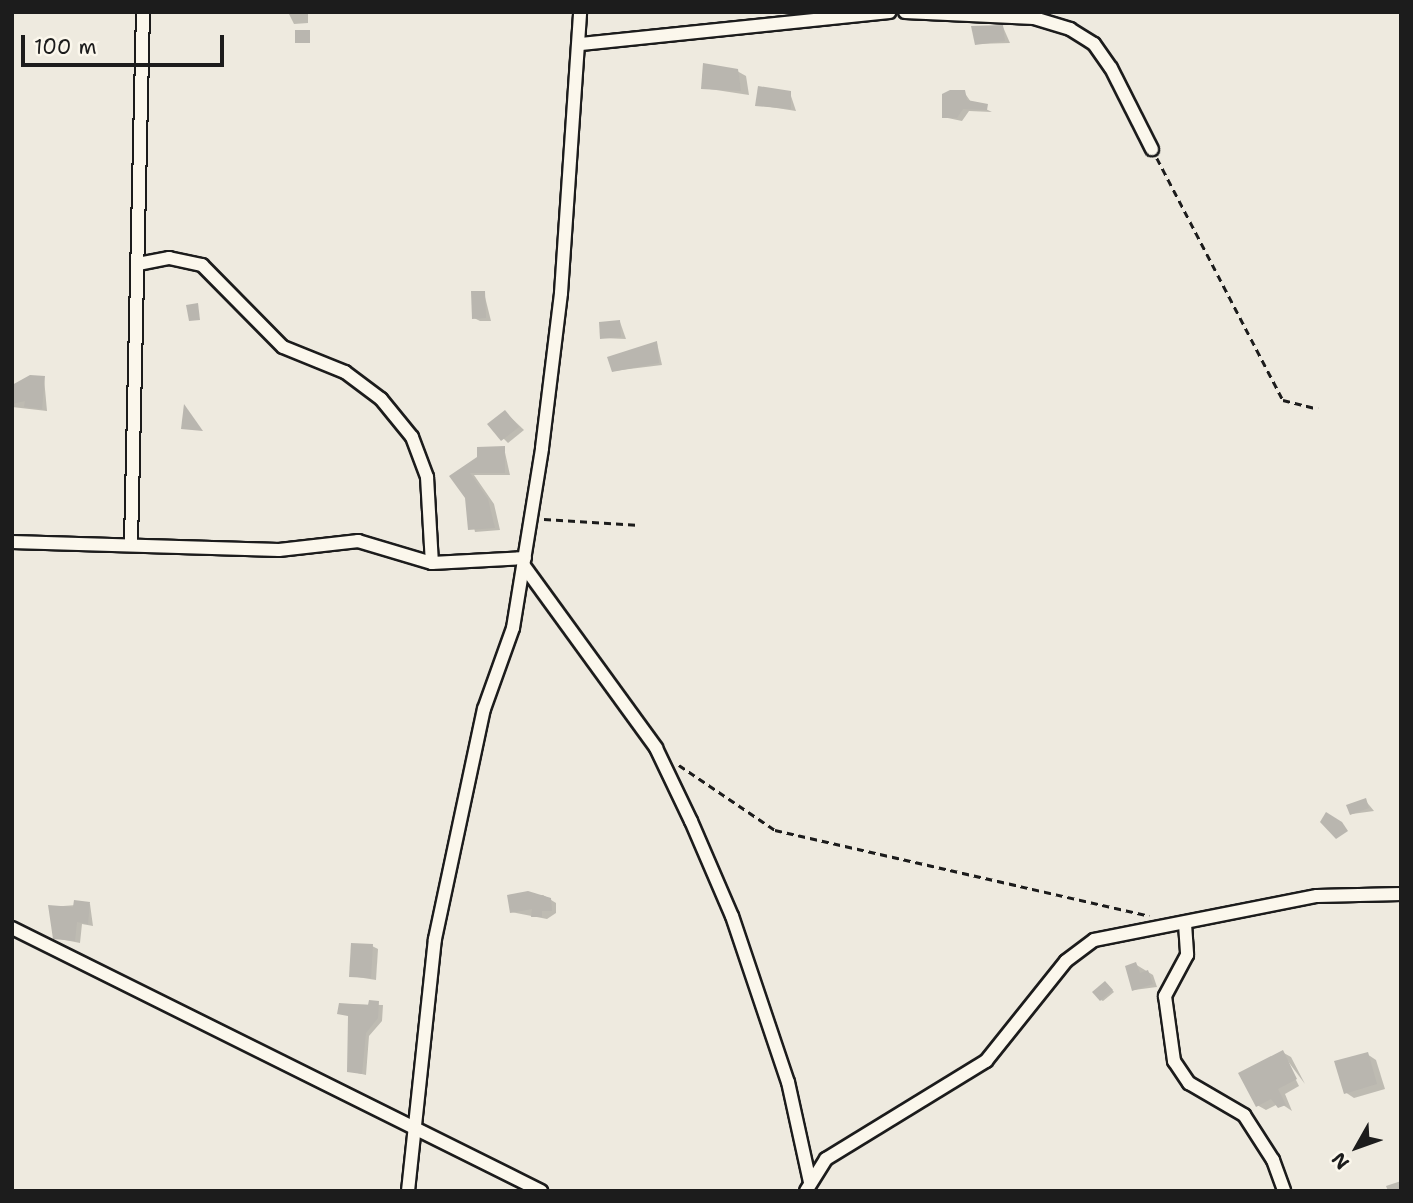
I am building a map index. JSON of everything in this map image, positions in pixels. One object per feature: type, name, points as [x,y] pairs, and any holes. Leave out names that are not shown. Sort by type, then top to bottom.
[{"type":"street","points":[[131,543],[143,12]]},
{"type":"street","points":[[408,1191],[441,902],[525,562],[561,293],[581,44],[580,12]]},
{"type":"street","points":[[581,44],[889,12]]},
{"type":"street","points":[[905,12],[1034,18],[1070,29],[1094,44],[1111,68],[1152,149]]},
{"type":"street","points":[[138,264],[177,258],[202,265],[283,347],[345,372],[381,399],[412,437],[427,477],[432,563]]},
{"type":"street","points":[[12,542],[131,543],[279,550],[373,542],[432,563],[525,562]]},
{"type":"street","points":[[525,562],[656,748],[691,821],[732,916],[788,1082],[808,1187]]},
{"type":"street","points":[[808,1187],[826,1159],[986,1061],[1079,948],[1317,896],[1401,894]]},
{"type":"street","points":[[1185,924],[1187,955],[1165,996],[1174,1061],[1189,1083],[1244,1115],[1284,1191]]},
{"type":"street","points":[[12,928],[541,1191]]},
{"type":"path","points":[[1152,149],[1283,400],[1318,409]]},
{"type":"path","points":[[530,519],[640,525]]},
{"type":"path","points":[[675,762],[775,830],[1132,910],[1171,926]]},
{"type":"building","points":[[1003,25],[1005,41],[975,45],[971,26]]},
{"type":"building","points":[[295,30],[310,30],[310,43],[295,43]]},
{"type":"building","points":[[703,63],[738,69],[741,91],[701,89]]},
{"type":"building","points":[[758,86],[791,91],[791,109],[755,106]]},
{"type":"building","points":[[950,90],[965,90],[967,100],[988,104],[987,110],[963,109],[957,118],[942,118],[942,94]]},
{"type":"building","points":[[471,291],[485,291],[486,318],[472,319]]},
{"type":"building","points":[[198,303],[200,320],[189,321],[186,305]]},
{"type":"building","points":[[620,320],[621,337],[600,339],[599,322]]},
{"type":"building","points":[[657,341],[659,363],[612,372],[607,357]]},
{"type":"building","points":[[30,375],[45,376],[42,409],[24,407],[25,401],[12,404],[12,385]]},
{"type":"building","points":[[184,404],[203,431],[181,429]]},
{"type":"building","points":[[505,410],[519,427],[501,441],[487,424]]},
{"type":"building","points":[[505,446],[505,473],[470,473],[488,499],[495,528],[468,530],[465,498],[449,476],[477,457],[477,447]]},
{"type":"building","points":[[1366,798],[1369,808],[1350,815],[1346,805]]},
{"type":"building","points":[[1326,812],[1342,822],[1348,831],[1336,839],[1320,822]]},
{"type":"building","points":[[528,891],[551,898],[552,911],[542,911],[542,917],[531,917],[532,909],[510,913],[507,895]]},
{"type":"building","points":[[74,900],[90,902],[88,924],[77,922],[75,941],[53,939],[48,905],[73,907]]},
{"type":"building","points":[[351,943],[373,944],[371,978],[349,977]]},
{"type":"building","points":[[1136,962],[1140,973],[1148,970],[1153,984],[1132,991],[1125,966]]},
{"type":"building","points":[[1105,981],[1113,990],[1100,1001],[1092,992]]},
{"type":"building","points":[[369,1000],[379,1001],[378,1018],[366,1033],[362,1074],[347,1072],[348,1016],[337,1014],[339,1003],[368,1005]]},
{"type":"building","points":[[1283,1050],[1297,1079],[1278,1089],[1286,1105],[1278,1108],[1271,1099],[1256,1107],[1238,1073]]},
{"type":"building","points":[[1368,1052],[1377,1084],[1344,1094],[1334,1061]]}]
